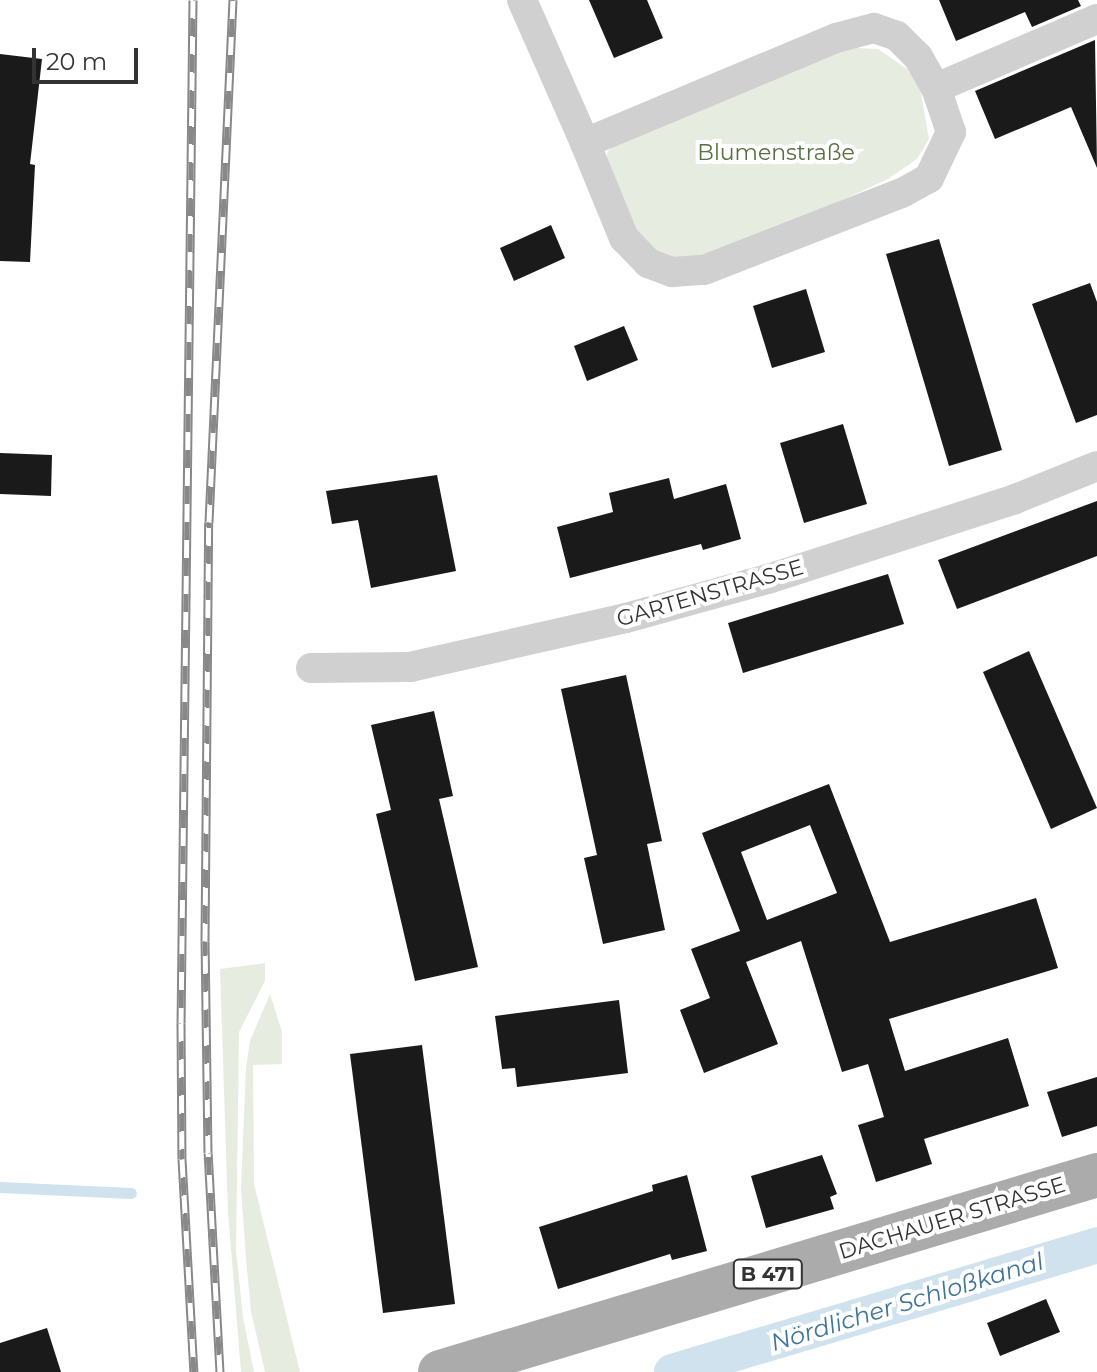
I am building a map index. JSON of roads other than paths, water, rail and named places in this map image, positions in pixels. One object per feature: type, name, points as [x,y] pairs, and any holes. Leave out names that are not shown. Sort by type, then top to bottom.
[{"type":"main road","name":"DACHAUER STRASSE","points":[[440,1372],[1097,1175]]},
{"type":"street","points":[[522,0],[624,238],[648,263],[672,272],[704,270],[902,193],[929,178],[943,156],[951,132],[936,88],[918,57],[897,36],[874,28],[836,38],[585,143]]},
{"type":"street","points":[[936,88],[1097,19]]},
{"type":"street","name":"GARTENSTRASSE","points":[[311,668],[410,667],[626,618],[768,579],[1001,504],[1097,466]]},
{"type":"waterway","points":[[0,1187],[131,1193]]},
{"type":"waterway","name":"Nördlicher Schloßkanal","points":[[672,1372],[1097,1245]]},
{"type":"railway","points":[[193,0],[181,1023],[182,1159],[194,1372]]},
{"type":"railway","points":[[220,1372],[208,1153],[205,941],[209,522],[233,0]]},
{"type":"park label","name":"Blumenstraße","points":[[776,153]]}]
